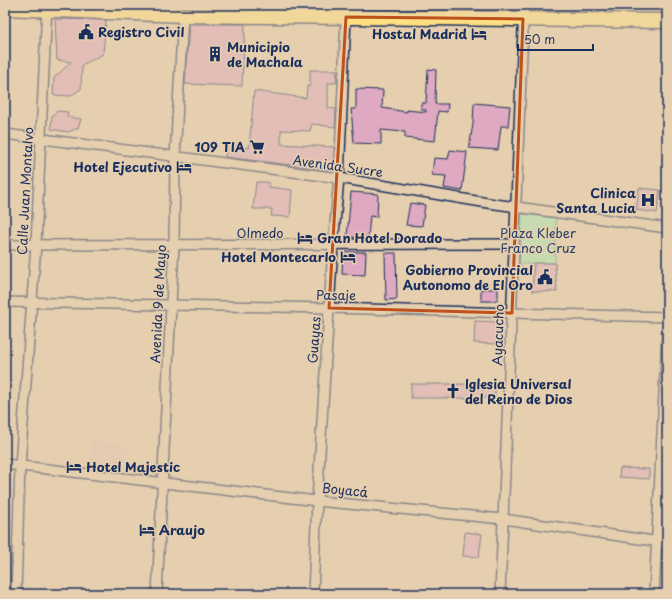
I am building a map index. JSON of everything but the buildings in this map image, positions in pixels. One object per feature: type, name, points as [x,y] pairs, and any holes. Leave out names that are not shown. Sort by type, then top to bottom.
[{"type":"main road","points":[[5,8],[47,7],[183,15],[346,17],[524,12],[667,21]]},
{"type":"street","name":"Calle Juan Montalvo","points":[[16,594],[20,466],[36,244],[47,7]]},
{"type":"street","name":"Ayacucho","points":[[500,594],[524,12]]},
{"type":"street","name":"Avenida 9 de Mayo","points":[[157,594],[174,244],[175,157],[183,15]]},
{"type":"street","name":"Guayas","points":[[313,594],[317,501],[329,308],[339,178],[346,17]]},
{"type":"street","name":"Avenida Sucre","points":[[5,134],[339,178],[488,203],[667,228]]},
{"type":"street","name":"Olmedo","points":[[5,245],[174,244],[333,246],[514,244]]},
{"type":"street","name":"Pasaje","points":[[5,302],[329,308],[667,317]]},
{"type":"street","points":[[654,594],[667,333]]},
{"type":"street","name":"Boyacá","points":[[5,464],[317,501],[503,519],[667,543]]},
{"type":"highlighted area","points":[[346,17],[523,19],[512,313],[329,308]]},
{"type":"shaded area","points":[[91,439],[129,446],[125,468],[89,463]]},
{"type":"green space","name":"Plaza Kleber Franco Cruz","points":[[522,214],[556,218],[555,263],[519,264]]},
{"type":"place","name":"Registro Civil","points":[[86,32]]},
{"type":"place","name":"Hostal Madrid","points":[[479,34]]},
{"type":"place","name":"Municipio de Machala","points":[[215,54]]},
{"type":"place","name":"109 TIA","points":[[257,147]]},
{"type":"place","name":"Hotel Ejecutivo","points":[[184,167]]},
{"type":"place","name":"Clinica Santa Lucia","points":[[648,200]]},
{"type":"place","name":"Gran Hotel Dorado","points":[[305,238]]},
{"type":"place","name":"Hotel Montecarlo","points":[[348,257]]},
{"type":"place","name":"Gobierno Provincial Autonomo de El Oro","points":[[545,277]]},
{"type":"place","name":"Iglesia Universal del Reino de Dios","points":[[453,391]]},
{"type":"place","name":"Hotel Majestic","points":[[74,467]]},
{"type":"place","name":"Araujo","points":[[147,530]]}]
